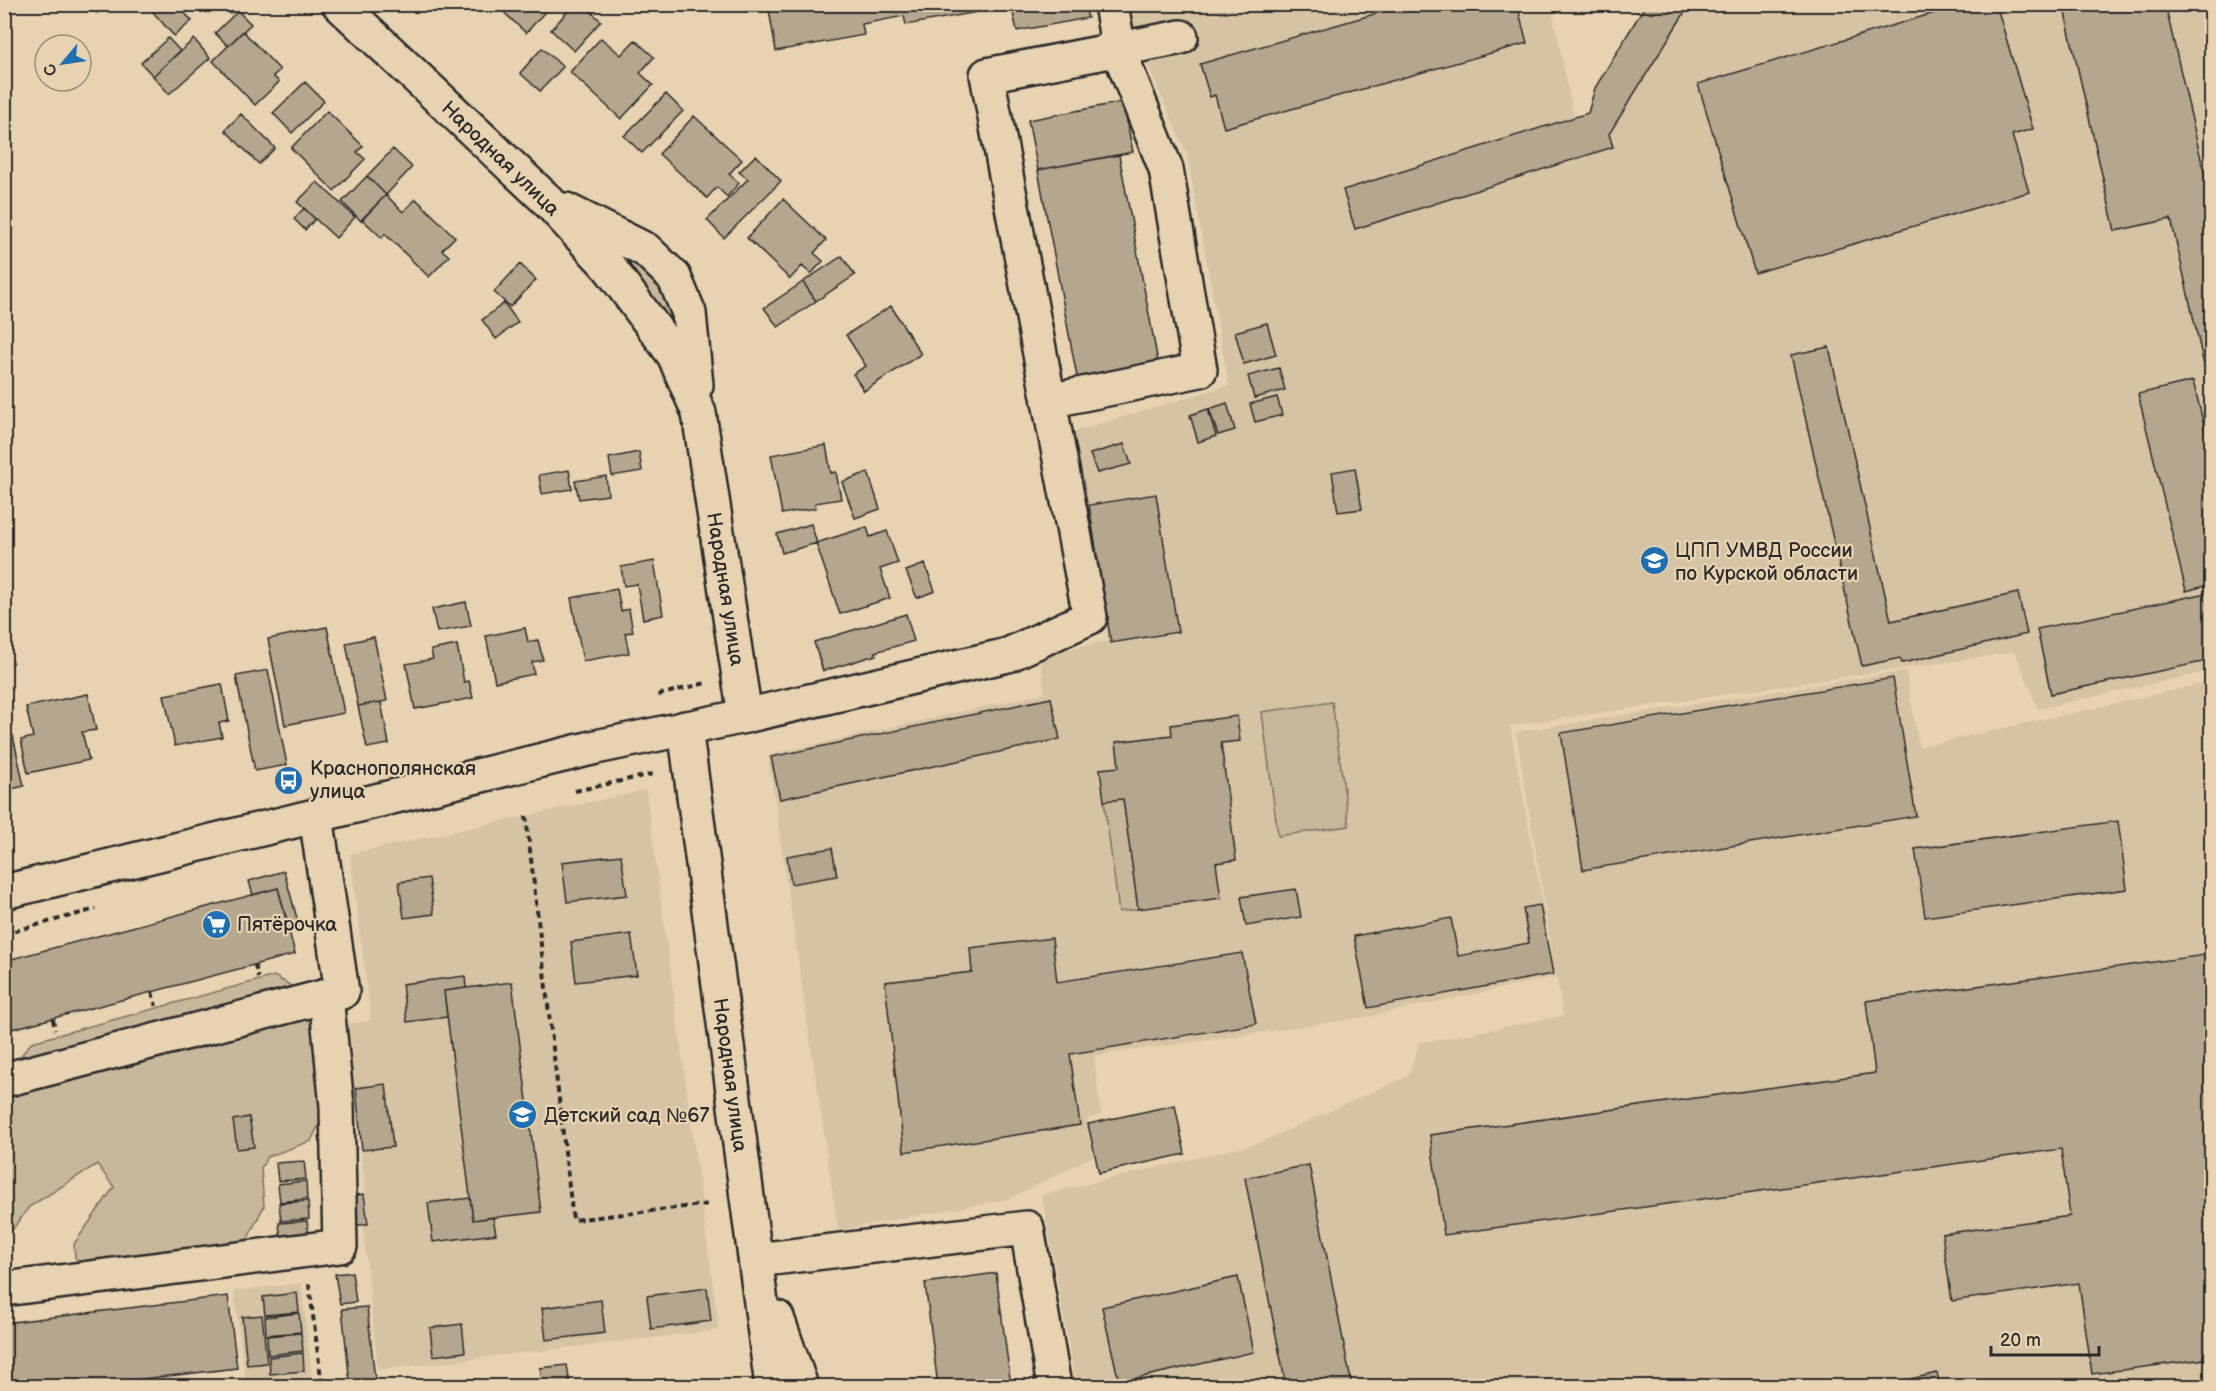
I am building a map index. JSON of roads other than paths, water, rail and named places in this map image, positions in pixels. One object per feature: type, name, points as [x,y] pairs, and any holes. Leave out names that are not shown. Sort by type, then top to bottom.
[{"type":"street","name":"Народная улица","points":[[339,4],[547,200],[609,267],[674,355],[699,413],[745,716]]},
{"type":"street","points":[[1049,401],[1200,370],[1166,169],[1119,51],[1111,4]]},
{"type":"street","points":[[4,892],[596,747],[745,716],[1008,655],[1090,617],[987,75],[1119,51],[1181,37]]},
{"type":"street","points":[[547,200],[646,250],[674,277],[689,313],[699,413]]},
{"type":"street","name":"Народная улица","points":[[685,728],[772,1386]]},
{"type":"street","points":[[4,1080],[342,992],[316,816]]},
{"type":"street","points":[[4,1290],[340,1246],[337,1106],[326,996]]},
{"type":"street","points":[[756,1260],[1027,1228],[1054,1386]]},
{"type":"street","name":"Народная улица","points":[[756,1260],[801,1386]]},
{"type":"place","name":"ЦПП УМВД России по Курской области","points":[[1654,561]]},
{"type":"place","name":"Краснополянская улица","points":[[289,780]]},
{"type":"place","name":"Пятёрочка","points":[[216,924]]},
{"type":"place","name":"Детский сад №67","points":[[523,1115]]}]
